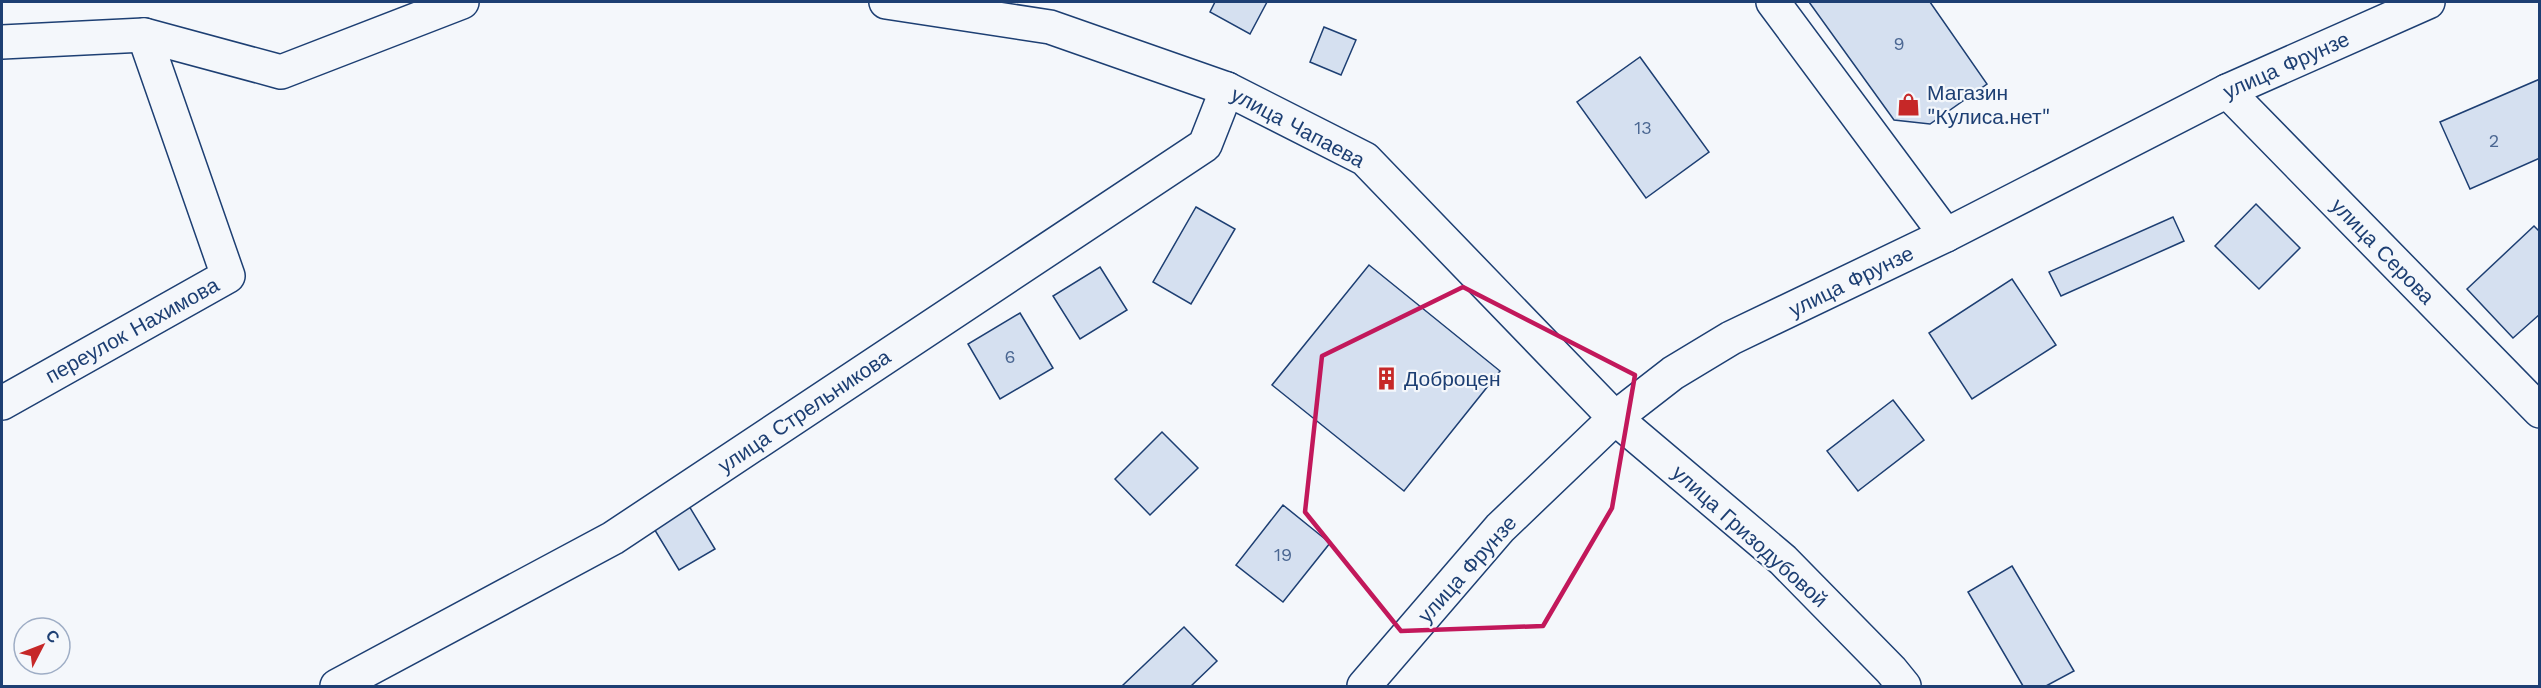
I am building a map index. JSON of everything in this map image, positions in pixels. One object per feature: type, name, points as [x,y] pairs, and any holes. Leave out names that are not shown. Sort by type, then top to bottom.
[{"type":"street","points":[[2,42],[144,36],[281,72],[462,2]]},
{"type":"street","name":"улица Чапаева","points":[[886,2],[1050,27],[1227,89],[1365,159],[1616,418]]},
{"type":"street","points":[[1773,2],[1946,235]]},
{"type":"street","name":"улица Фрунзе","points":[[1364,687],[1500,528],[1616,418],[1673,373],[1731,338],[1946,235],[2384,10],[2428,2]]},
{"type":"street","name":"переулок Нахимова","points":[[2,403],[228,276],[144,36]]},
{"type":"street","name":"улица Стрельникова","points":[[338,687],[613,538],[1196,152],[1205,145],[1227,89]]},
{"type":"street","name":"улица Серова","points":[[2227,91],[2540,411]]},
{"type":"street","name":"улица Гризодубовой","points":[[1616,418],[1782,560],[1891,670],[1904,687]]},
{"type":"highlighted area","points":[[1463,287],[1635,375],[1612,508],[1543,626],[1401,631],[1305,512],[1322,356]]},
{"type":"building","points":[[1215,2],[1267,2],[1250,34],[1210,12]]},
{"type":"building","points":[[1809,2],[1930,2],[1987,84],[1930,124],[1894,120]]},
{"type":"building","points":[[1324,27],[1356,40],[1341,75],[1310,62]]},
{"type":"building","points":[[1640,57],[1709,152],[1646,198],[1577,102]]},
{"type":"building","points":[[2540,79],[2540,158],[2470,189],[2440,122]]},
{"type":"building","points":[[2256,204],[2300,248],[2259,289],[2215,246]]},
{"type":"building","points":[[1196,207],[1235,229],[1191,304],[1153,282]]},
{"type":"building","points":[[2173,217],[2184,241],[2061,296],[2049,272]]},
{"type":"building","points":[[2534,226],[2540,232],[2540,314],[2513,338],[2467,289]]},
{"type":"building","name":"Доброцен","points":[[1369,265],[1500,371],[1404,491],[1272,385]]},
{"type":"building","points":[[1100,267],[1127,310],[1080,339],[1053,296]]},
{"type":"building","points":[[2012,279],[2056,345],[1972,399],[1929,333]]},
{"type":"building","points":[[1020,313],[1053,368],[1000,399],[968,344]]},
{"type":"building","points":[[1893,400],[1924,440],[1858,491],[1827,451]]},
{"type":"building","points":[[1162,432],[1198,468],[1150,515],[1115,479]]},
{"type":"building","points":[[1283,505],[1330,543],[1283,602],[1236,565]]},
{"type":"building","points":[[689,506],[715,549],[679,570],[653,527]]},
{"type":"building","points":[[2012,566],[2074,671],[2046,686],[2023,686],[1968,592]]},
{"type":"building","points":[[1184,627],[1217,661],[1191,686],[1122,686]]},
{"type":"place","name":"Магазин \"Кулиса.нет\"","points":[[1909,104]]},
{"type":"place","name":"Доброцен","points":[[1386,378]]}]
